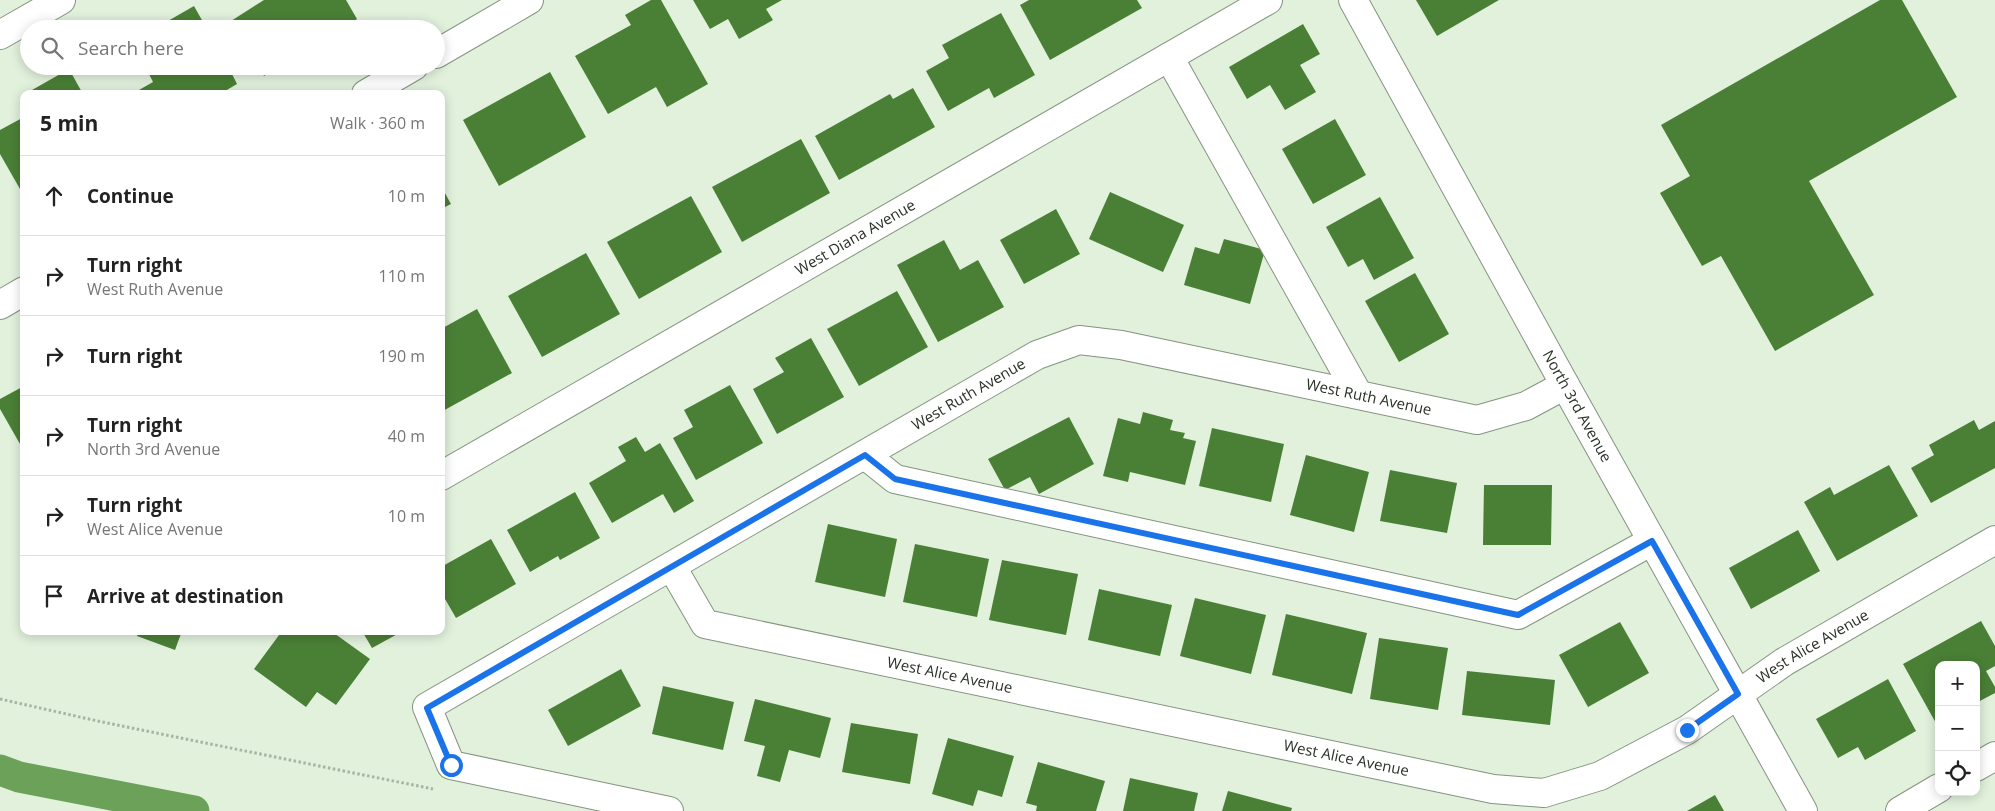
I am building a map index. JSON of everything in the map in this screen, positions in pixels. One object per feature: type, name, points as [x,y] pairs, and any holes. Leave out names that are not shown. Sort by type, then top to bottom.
[{"type":"street","points":[[26,20],[61,0]]},
{"type":"street","points":[[445,49],[529,0]]},
{"type":"street","name":"West Diana Avenue","points":[[445,474],[1268,0]]},
{"type":"street","name":"North 3rd Avenue","points":[[1353,0],[1803,811]]},
{"type":"street","points":[[0,35],[20,24]]},
{"type":"street","points":[[1169,57],[1358,394]]},
{"type":"street","points":[[373,90],[399,75]]},
{"type":"street","points":[[0,305],[20,293]]},
{"type":"street","name":"West Ruth Avenue","points":[[670,811],[451,765],[427,708],[1036,355],[1079,340],[1121,345],[1477,420],[1526,406],[1565,385]]},
{"type":"street","points":[[865,455],[895,479],[1518,615],[1652,541]]},
{"type":"street","name":"West Alice Avenue","points":[[672,567],[705,624],[1493,789],[1544,793],[1600,776],[1687,730],[1784,662],[1995,540]]},
{"type":"street","points":[[1980,765],[1995,756]]},
{"type":"street","points":[[1900,811],[1935,790]]},
{"type":"path","points":[[0,699],[111,724],[435,789]]},
{"type":"building","points":[[264,0],[346,0],[357,19],[356,20],[233,20]]},
{"type":"building","points":[[651,0],[661,0],[708,84],[667,107],[656,87],[608,114],[575,56],[631,25],[625,15]]},
{"type":"building","points":[[693,0],[782,0],[766,9],[773,20],[739,39],[728,19],[710,29]]},
{"type":"building","points":[[1029,0],[1137,0],[1142,8],[1050,60],[1020,5]]},
{"type":"building","points":[[1416,0],[1499,0],[1437,36]]},
{"type":"building","points":[[1880,0],[1902,0],[1957,97],[1809,181],[1874,295],[1775,351],[1721,256],[1702,266],[1660,193],[1690,176],[1661,125]]},
{"type":"building","points":[[194,6],[202,20],[170,20]]},
{"type":"building","points":[[1001,13],[1035,75],[994,98],[989,88],[948,111],[926,71],[949,58],[942,45]]},
{"type":"building","points":[[1303,24],[1320,54],[1300,65],[1316,92],[1285,110],[1270,85],[1247,99],[1229,67]]},
{"type":"building","points":[[550,72],[586,137],[499,186],[463,120]]},
{"type":"building","points":[[58,75],[72,75],[81,90],[32,90]]},
{"type":"building","points":[[150,75],[232,75],[237,84],[227,90],[139,90],[153,82]]},
{"type":"building","points":[[913,88],[935,127],[839,180],[815,136],[890,94],[893,99]]},
{"type":"building","points":[[20,119],[20,189],[0,154],[0,130]]},
{"type":"building","points":[[1335,119],[1366,175],[1313,204],[1282,149]]},
{"type":"building","points":[[801,139],[830,193],[742,242],[712,187]]},
{"type":"building","points":[[1110,192],[1184,225],[1163,272],[1089,239]]},
{"type":"building","points":[[445,193],[451,204],[445,207]]},
{"type":"building","points":[[691,196],[722,252],[639,299],[607,242]]},
{"type":"building","points":[[1380,197],[1414,258],[1374,280],[1363,259],[1348,267],[1326,227]]},
{"type":"building","points":[[1056,209],[1080,254],[1024,284],[1000,240]]},
{"type":"building","points":[[1224,239],[1265,250],[1250,304],[1184,285],[1195,247],[1219,254]]},
{"type":"building","points":[[944,240],[960,270],[978,260],[1004,307],[938,342],[897,265]]},
{"type":"building","points":[[586,253],[620,314],[542,357],[508,296]]},
{"type":"building","points":[[1415,273],[1449,334],[1399,362],[1365,301]]},
{"type":"building","points":[[897,291],[928,347],[859,386],[827,329]]},
{"type":"building","points":[[477,309],[512,373],[445,410],[445,327]]},
{"type":"building","points":[[811,338],[844,397],[777,434],[753,389],[784,372],[775,358]]},
{"type":"building","points":[[730,385],[763,443],[696,480],[673,438],[693,427],[684,410]]},
{"type":"building","points":[[20,388],[20,444],[0,409],[0,399]]},
{"type":"building","points":[[1143,412],[1173,420],[1170,430],[1185,433],[1183,438],[1196,441],[1185,485],[1130,472],[1128,482],[1103,476],[1118,418],[1140,424]]},
{"type":"building","points":[[1069,417],[1094,464],[1039,494],[1030,477],[1005,490],[988,459]]},
{"type":"building","points":[[1974,420],[1979,430],[1995,421],[1995,468],[1931,503],[1911,468],[1934,455],[1929,445]]},
{"type":"building","points":[[1212,428],[1284,444],[1271,502],[1199,486]]},
{"type":"building","points":[[636,437],[645,452],[660,443],[694,501],[674,513],[663,494],[612,523],[589,483],[626,461],[618,447]]},
{"type":"building","points":[[1306,455],[1369,472],[1354,532],[1290,515]]},
{"type":"building","points":[[1889,465],[1918,516],[1837,561],[1804,502],[1830,487],[1834,495]]},
{"type":"building","points":[[1390,470],[1457,483],[1447,533],[1380,521]]},
{"type":"building","points":[[1484,485],[1552,485],[1551,545],[1483,545]]},
{"type":"building","points":[[575,492],[600,538],[560,560],[558,556],[530,572],[507,530]]},
{"type":"building","points":[[828,524],[897,539],[885,597],[815,582]]},
{"type":"building","points":[[1798,530],[1820,571],[1751,609],[1729,568]]},
{"type":"building","points":[[491,539],[516,584],[456,618],[445,599],[445,565]]},
{"type":"building","points":[[915,544],[989,559],[977,617],[903,602]]},
{"type":"building","points":[[1002,560],[1078,574],[1066,635],[989,620]]},
{"type":"building","points":[[1099,589],[1172,605],[1160,656],[1088,640]]},
{"type":"building","points":[[1195,598],[1266,615],[1251,674],[1180,656]]},
{"type":"building","points":[[1286,614],[1367,633],[1352,694],[1272,675]]},
{"type":"building","points":[[1981,621],[1995,646],[1995,666],[1986,671],[1995,687],[1995,693],[1980,701],[1980,661],[1935,661],[1935,721],[1903,664]]},
{"type":"building","points":[[1620,622],[1649,673],[1588,707],[1559,655]]},
{"type":"building","points":[[137,635],[181,635],[175,650]]},
{"type":"building","points":[[279,635],[337,635],[370,659],[336,705],[317,692],[306,707],[254,669]]},
{"type":"building","points":[[364,635],[396,635],[372,648]]},
{"type":"building","points":[[1379,638],[1448,648],[1438,710],[1370,699]]},
{"type":"building","points":[[621,669],[641,706],[568,746],[548,710]]},
{"type":"building","points":[[1467,671],[1555,680],[1550,725],[1462,715]]},
{"type":"building","points":[[1888,679],[1916,731],[1865,760],[1858,747],[1838,758],[1816,719]]},
{"type":"building","points":[[663,686],[734,702],[723,750],[652,734]]},
{"type":"building","points":[[755,699],[831,718],[820,758],[789,750],[780,782],[757,776],[765,746],[744,741]]},
{"type":"building","points":[[851,723],[918,734],[910,784],[842,772]]},
{"type":"building","points":[[948,738],[1014,756],[1002,797],[978,790],[973,806],[932,794]]},
{"type":"building","points":[[1038,762],[1105,781],[1096,811],[1036,811],[1037,806],[1026,803]]},
{"type":"building","points":[[1130,778],[1198,793],[1194,811],[1123,811]]},
{"type":"building","points":[[1228,791],[1292,808],[1291,811],[1222,811]]},
{"type":"building","points":[[1715,795],[1724,811],[1687,811]]},
{"type":"waterway","points":[[0,770],[19,777],[194,811]]},
{"type":"route","points":[[451,765],[427,708],[865,455],[895,479],[1518,615],[1652,541],[1738,694],[1687,730]]}]
